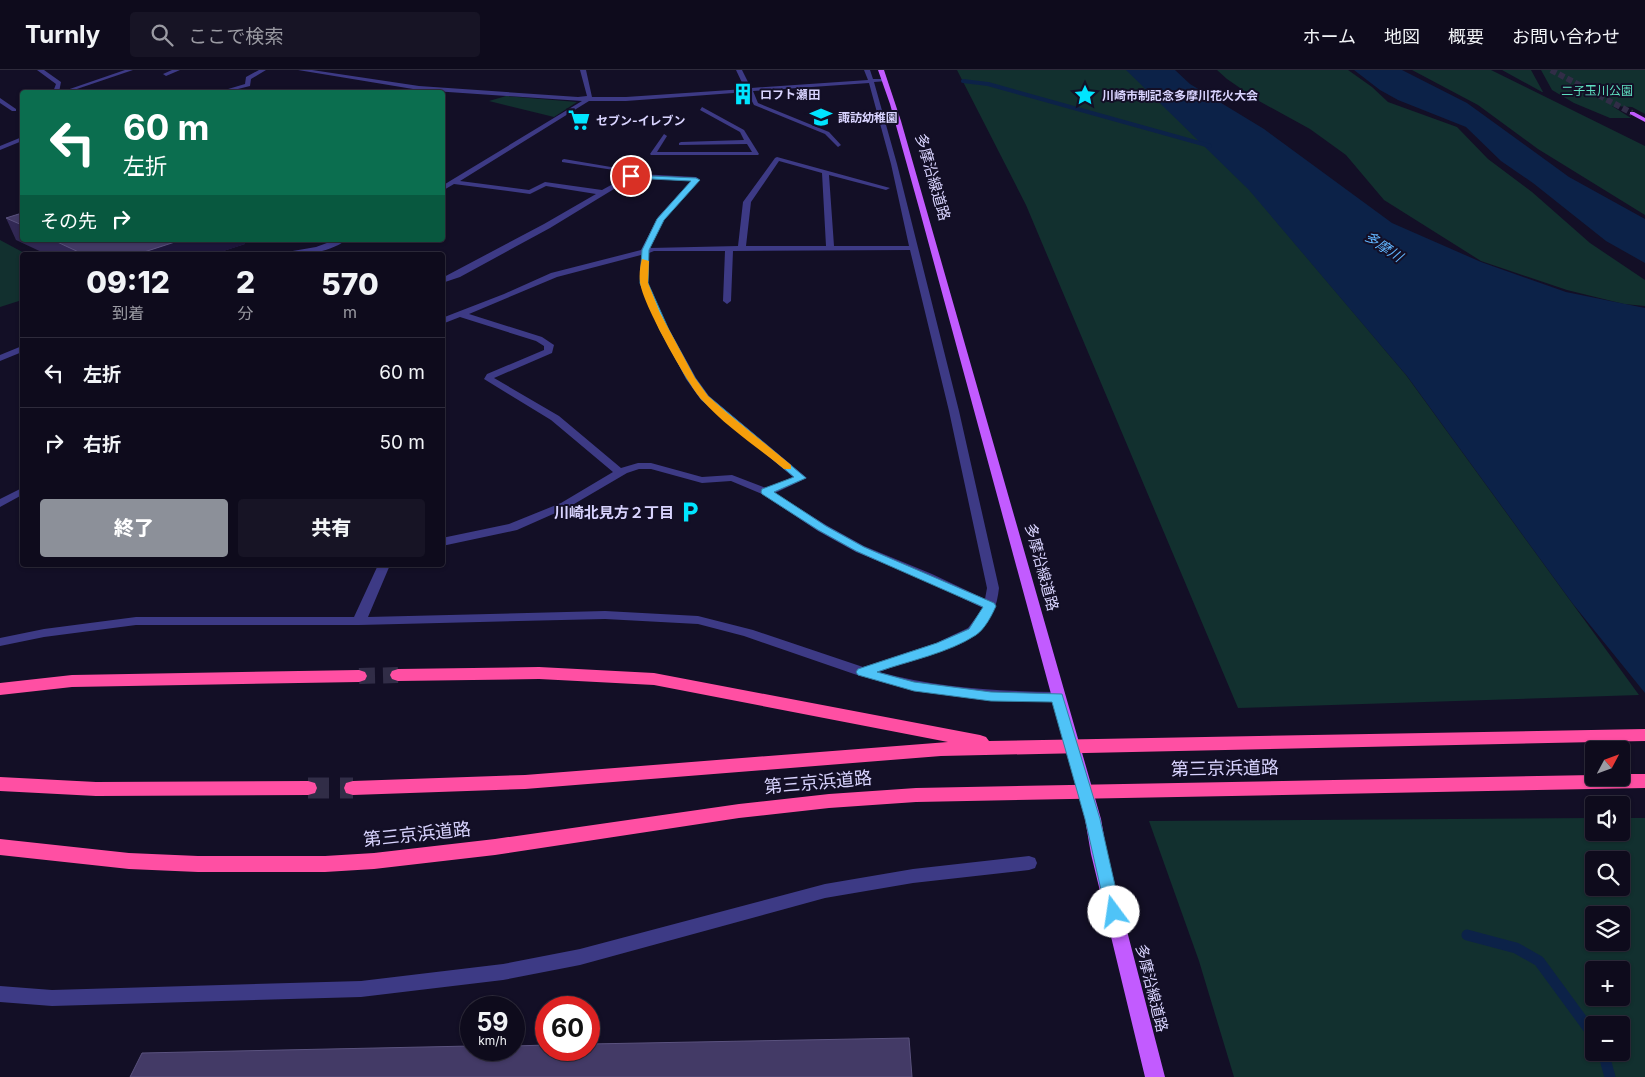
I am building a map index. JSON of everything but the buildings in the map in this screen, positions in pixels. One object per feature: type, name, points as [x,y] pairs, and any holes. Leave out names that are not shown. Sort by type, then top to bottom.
[{"type":"highway","points":[[398,675],[539,673],[654,679],[1007,747]]},
{"type":"highway","points":[[0,689],[30,684],[72,681],[359,676]]},
{"type":"highway","name":"第三京浜道路","points":[[353,788],[525,782],[941,749],[1645,734]]},
{"type":"highway","name":"第三京浜道路","points":[[0,847],[130,861],[198,864],[324,864],[374,861],[495,847],[739,811],[829,801],[916,795],[1645,781]]},
{"type":"highway","points":[[0,784],[96,789],[308,788]]},
{"type":"main road","name":"多摩沿線道路","points":[[880,70],[885,80],[961,343],[1057,697],[1093,819],[1099,854],[1155,1077]]},
{"type":"main road","points":[[1632,113],[1645,120]]},
{"type":"street","points":[[40,70],[59,83],[57,90]]},
{"type":"street","points":[[70,90],[131,70],[141,71]]},
{"type":"street","points":[[166,74],[177,70]]},
{"type":"street","points":[[232,90],[244,88],[248,85],[248,78],[263,70]]},
{"type":"street","points":[[306,70],[414,88],[443,90]]},
{"type":"street","points":[[338,76],[357,70]]},
{"type":"street","points":[[445,187],[586,100],[590,96],[583,70]]},
{"type":"street","points":[[739,70],[756,104],[762,109],[795,119],[827,134],[838,145]]},
{"type":"street","points":[[862,672],[941,646],[974,631],[990,606],[992,588],[954,411],[912,248],[894,164],[867,70]]},
{"type":"street","points":[[445,90],[586,100],[626,99],[885,80]]},
{"type":"street","points":[[0,100],[14,110],[7,112]]},
{"type":"street","points":[[664,136],[654,154],[756,154],[742,131],[702,109]]},
{"type":"street","points":[[0,148],[20,140]]},
{"type":"street","points":[[681,144],[748,142]]},
{"type":"street","points":[[0,148],[20,147]]},
{"type":"street","points":[[742,248],[747,202],[777,159],[886,188]]},
{"type":"street","points":[[564,161],[611,169],[633,170],[637,172],[636,176]]},
{"type":"street","points":[[825,172],[830,248]]},
{"type":"street","points":[[445,279],[466,270],[631,176],[696,180],[661,219],[645,250],[644,283],[656,313],[691,379],[705,398],[801,478],[766,492]]},
{"type":"street","points":[[452,182],[530,192],[545,184],[604,192]]},
{"type":"street","points":[[300,252],[318,249],[337,242]]},
{"type":"street","points":[[445,320],[554,276],[645,250],[663,248],[912,248]]},
{"type":"street","points":[[727,301],[729,248]]},
{"type":"street","points":[[445,312],[539,339],[549,345],[549,351],[490,376],[489,379],[556,418],[620,473]]},
{"type":"street","points":[[3,357],[20,351]]},
{"type":"street","points":[[3,357],[20,360]]},
{"type":"street","points":[[445,541],[513,526],[565,505],[620,473],[638,466],[651,466],[702,480],[732,478],[766,492],[822,528],[860,549],[990,606]]},
{"type":"street","points":[[0,504],[20,492]]},
{"type":"street","points":[[358,621],[383,567]]},
{"type":"street","points":[[0,642],[44,633],[136,621],[358,621],[606,615],[698,620],[748,633],[862,672],[914,686],[991,696],[1057,697]]},
{"type":"street","points":[[0,994],[52,998],[360,989],[503,972],[580,957],[825,891],[913,876],[1029,863]]},
{"type":"green space","points":[[957,70],[1127,70],[1249,189],[1406,375],[1639,695],[1238,708],[1026,205]]},
{"type":"green space","points":[[1217,70],[1348,70],[1372,87],[1388,102],[1457,127],[1488,159],[1532,192],[1590,243],[1645,280],[1645,306],[1624,304],[1567,290],[1481,261],[1384,200],[1346,155],[1310,129],[1259,101]]},
{"type":"green space","points":[[1412,70],[1491,70],[1645,146],[1645,215],[1538,149],[1478,105]]},
{"type":"green space","points":[[1502,70],[1531,70],[1543,92],[1542,92]]},
{"type":"green space","name":"二子玉川公園","points":[[1541,70],[1645,70],[1645,114],[1632,107],[1612,106],[1631,118],[1610,118],[1574,103],[1552,90]]},
{"type":"green space","points":[[506,96],[577,102],[554,117],[489,101]]},
{"type":"green space","points":[[0,240],[22,252],[20,252],[20,301],[0,307]]},
{"type":"green space","points":[[1585,818],[1585,841],[1630,841],[1630,818],[1645,818],[1645,1077],[1234,1077],[1199,961],[1149,821]]},
{"type":"water","name":"多摩川","points":[[1126,70],[1175,70],[1190,84],[1264,129],[1392,223],[1481,262],[1566,292],[1645,308],[1645,693],[1573,604],[1407,376],[1249,190]]},
{"type":"water","points":[[1354,70],[1402,70],[1467,103],[1569,177],[1645,219],[1645,263],[1606,241],[1533,183],[1501,161],[1466,127],[1398,100],[1380,90]]},
{"type":"waterway","points":[[963,81],[988,84],[1210,146]]},
{"type":"waterway","points":[[1467,935],[1516,948],[1539,961],[1585,1024]]},
{"type":"waterway","points":[[1606,1061],[1610,1077]]},
{"type":"tunnel","points":[[1551,70],[1632,113]]},
{"type":"tunnel","points":[[359,676],[398,675]]},
{"type":"tunnel","points":[[308,788],[353,788]]},
{"type":"slow traffic","points":[[645,261],[644,283],[656,313],[691,379],[705,398],[787,467]]},
{"type":"place","name":"ロフト瀬田","points":[[743,94]]},
{"type":"place","name":"川崎市制記念多摩川花火大会","points":[[1085,95]]},
{"type":"place","name":"諏訪幼稚園","points":[[821,117]]},
{"type":"place","name":"セブン-イレブン","points":[[579,120]]},
{"type":"place","name":"川崎北見方２丁目","points":[[690,512]]},
{"type":"route","points":[[631,176],[696,179],[661,219],[650,244],[645,250],[644,283],[664,330],[691,379],[705,398],[801,478],[766,492],[802,513],[822,528],[860,549],[928,577],[990,606],[974,631],[941,646],[862,672],[914,686],[991,696],[1057,697],[1093,819],[1099,854],[1114,912]]}]
